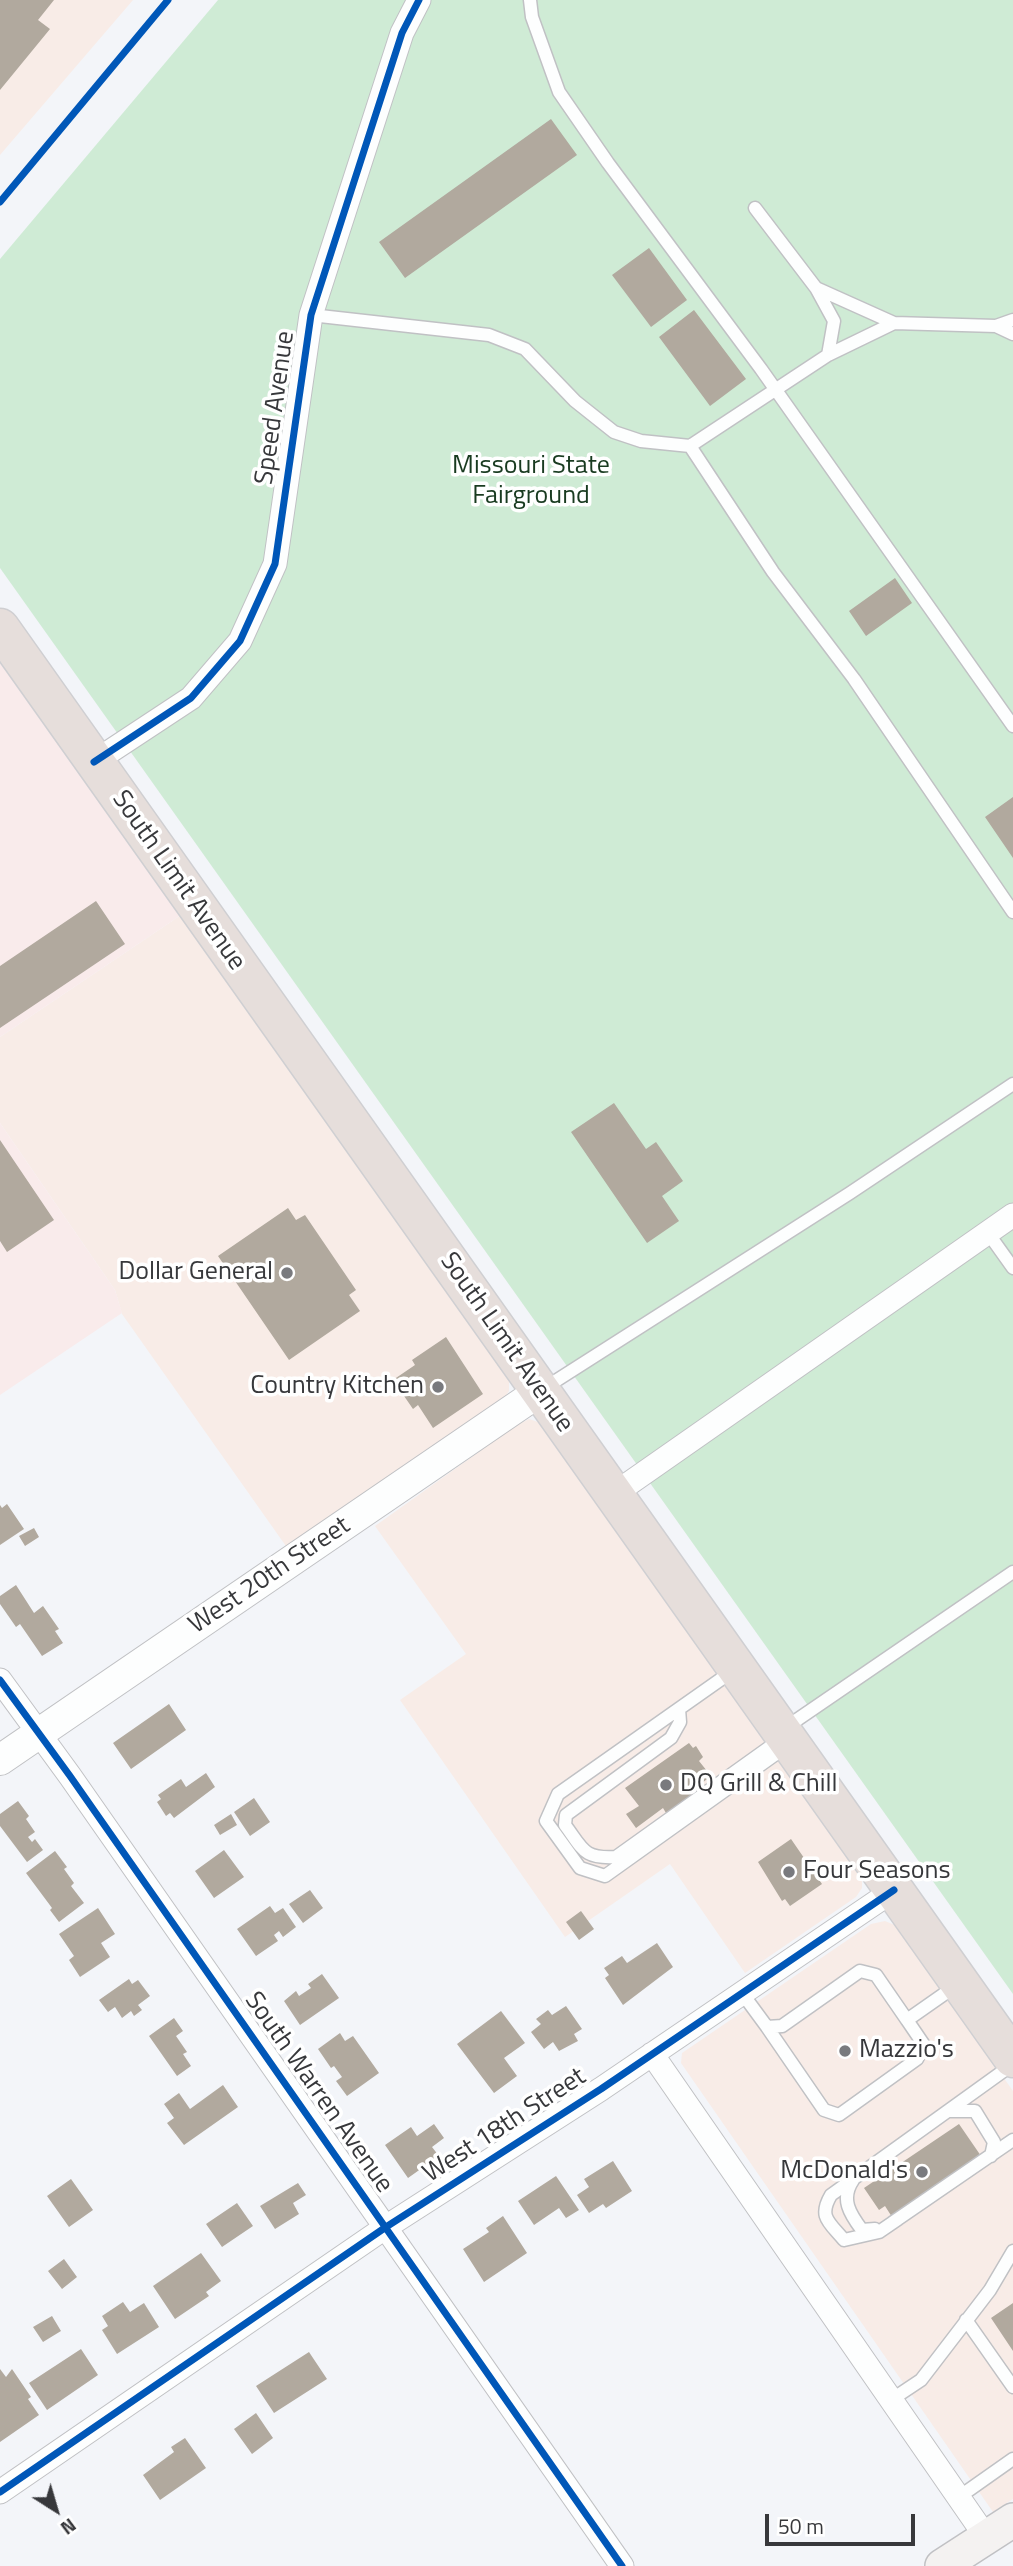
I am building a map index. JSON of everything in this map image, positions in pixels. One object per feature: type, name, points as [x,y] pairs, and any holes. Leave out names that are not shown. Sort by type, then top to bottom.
[{"type":"highway","name":"South Limit Avenue","points":[[0,628],[1013,2058]]},
{"type":"main road","points":[[942,2566],[1000,2528]]},
{"type":"street","name":"Speed Avenue","points":[[94,762],[191,698],[240,641],[275,564],[311,315],[402,33],[419,0]]},
{"type":"street","points":[[614,1494],[1013,1215]]},
{"type":"street","name":"West 20th Street","points":[[0,1760],[540,1391]]},
{"type":"street","name":"South Warren Avenue","points":[[0,1680],[622,2566]]},
{"type":"street","name":"West 18th Street","points":[[0,2492],[386,2227],[652,2054],[894,1890]]},
{"type":"street","points":[[652,2054],[959,2497],[1000,2528]]},
{"type":"lane","points":[[530,0],[532,17],[559,92],[608,163],[775,389],[1013,726]]},
{"type":"lane","points":[[755,208],[816,288],[834,321],[828,355]]},
{"type":"lane","points":[[816,288],[894,323],[996,326],[1013,320]]},
{"type":"lane","points":[[311,315],[489,335],[524,349],[575,401],[614,432],[641,441],[690,446],[828,355],[894,323]]},
{"type":"lane","points":[[996,326],[1013,334]]},
{"type":"lane","points":[[690,446],[773,572],[854,679],[1013,912]]},
{"type":"lane","points":[[540,1391],[850,1193],[1013,1084]]},
{"type":"lane","points":[[988,1233],[1013,1268]]},
{"type":"lane","points":[[679,1709],[680,1722],[671,1738],[566,1815],[565,1825],[585,1853],[597,1858],[616,1857],[1013,1572]]},
{"type":"lane","points":[[737,1668],[558,1794],[546,1821],[580,1868],[604,1876],[786,1736]]},
{"type":"lane","points":[[742,1993],[824,2110],[839,2115],[917,2059],[924,2045],[876,1975],[860,1971],[782,2026],[767,2027]]},
{"type":"lane","points":[[907,2020],[960,1983]]},
{"type":"lane","points":[[1013,2064],[831,2195],[824,2208],[826,2219],[844,2240],[879,2232],[1013,2140]]},
{"type":"lane","points":[[948,2111],[975,2111],[994,2142],[991,2156]]},
{"type":"lane","points":[[856,2177],[849,2186],[846,2199],[849,2213],[862,2230],[881,2228],[898,2219]]},
{"type":"lane","points":[[891,2400],[921,2380],[990,2290],[1013,2251]]},
{"type":"lane","points":[[966,2320],[1013,2387]]},
{"type":"lane","points":[[959,2497],[1013,2459]]},
{"type":"shaded area","points":[[0,0],[133,0],[0,155]]},
{"type":"shaded area","points":[[0,657],[181,915],[0,1037]]},
{"type":"shaded area","points":[[181,915],[276,1046],[509,1381],[509,1391],[503,1400],[288,1549],[122,1314],[115,1290],[0,1123],[0,1037]]},
{"type":"shaded area","points":[[0,1123],[115,1290],[122,1313],[0,1395]]},
{"type":"shaded area","points":[[529,1419],[541,1423],[862,1876],[862,1888],[856,1897],[745,1973],[670,1864],[565,1937],[400,1700],[466,1654],[375,1526],[515,1426]]},
{"type":"shaded area","points":[[885,1921],[897,1926],[1013,2091],[1013,2499],[993,2512],[681,2063],[682,2053],[871,1924]]},
{"type":"green space","name":"Missouri State Fairground","points":[[218,0],[1013,0],[1013,1994],[0,568],[0,259]]},
{"type":"building","points":[[0,0],[54,0],[38,20],[50,29],[0,90]]},
{"type":"building","points":[[551,119],[577,155],[405,278],[379,242]]},
{"type":"building","points":[[649,248],[687,300],[651,327],[612,275]]},
{"type":"building","points":[[694,310],[746,379],[710,406],[659,337]]},
{"type":"building","points":[[895,578],[912,603],[866,636],[849,611]]},
{"type":"building","points":[[1013,797],[1013,858],[985,817]]},
{"type":"building","points":[[96,901],[125,944],[0,1028],[0,966]]},
{"type":"building","points":[[614,1103],[646,1149],[656,1142],[683,1181],[662,1196],[679,1221],[647,1243],[571,1132]]},
{"type":"building","points":[[0,1140],[54,1220],[7,1252],[0,1241]]},
{"type":"building","name":"Dollar General","points":[[288,1208],[296,1220],[305,1215],[356,1290],[349,1295],[360,1311],[289,1360],[218,1256]]},
{"type":"building","name":"Country Kitchen","points":[[446,1337],[483,1394],[433,1428],[418,1405],[413,1409],[393,1380],[415,1365],[412,1360]]},
{"type":"building","points":[[7,1504],[24,1529],[0,1545],[0,1505],[2,1508]]},
{"type":"building","points":[[34,1528],[39,1537],[25,1546],[19,1536]]},
{"type":"building","points":[[16,1585],[34,1613],[43,1606],[59,1629],[55,1631],[63,1643],[42,1656],[20,1624],[16,1627],[0,1604],[0,1596]]},
{"type":"building","points":[[169,1704],[186,1730],[131,1769],[113,1743]]},
{"type":"building","name":"DQ Grill & Chill","points":[[689,1743],[693,1748],[696,1746],[703,1757],[699,1761],[711,1776],[702,1783],[704,1786],[666,1813],[663,1808],[636,1828],[626,1814],[639,1806],[625,1788]]},
{"type":"building","points":[[206,1773],[215,1787],[174,1818],[170,1813],[166,1816],[157,1802],[161,1799],[158,1795],[181,1779],[186,1787]]},
{"type":"building","points":[[254,1798],[270,1822],[250,1836],[234,1812]]},
{"type":"building","points":[[18,1801],[29,1816],[26,1819],[35,1832],[28,1837],[32,1842],[35,1839],[43,1850],[27,1862],[0,1826],[0,1814]]},
{"type":"building","points":[[231,1814],[237,1825],[220,1835],[214,1825]]},
{"type":"building","name":"Four Seasons","points":[[791,1839],[822,1884],[790,1906],[785,1899],[782,1901],[758,1862]]},
{"type":"building","points":[[224,1850],[244,1877],[214,1898],[195,1871]]},
{"type":"building","points":[[55,1851],[67,1867],[64,1869],[74,1883],[71,1886],[84,1903],[59,1922],[26,1873]]},
{"type":"building","points":[[310,1890],[323,1908],[303,1923],[289,1904]]},
{"type":"building","points":[[270,1906],[275,1913],[283,1908],[296,1927],[283,1937],[279,1931],[274,1935],[278,1941],[256,1956],[237,1929]]},
{"type":"building","points":[[98,1908],[115,1934],[101,1943],[110,1957],[80,1977],[69,1960],[74,1956],[59,1934]]},
{"type":"building","points":[[581,1911],[594,1929],[579,1940],[566,1922]]},
{"type":"building","points":[[657,1943],[673,1967],[623,2005],[605,1978],[609,1975],[604,1968],[622,1956],[627,1963]]},
{"type":"building","points":[[322,1974],[339,1998],[300,2025],[284,2001],[296,1991],[299,1996],[311,1988],[308,1984]]},
{"type":"building","points":[[129,1979],[132,1984],[138,1980],[150,1996],[138,2005],[142,2010],[134,2016],[131,2011],[122,2018],[115,2007],[108,2012],[99,2000]]},
{"type":"building","points":[[566,2006],[582,2029],[574,2034],[578,2041],[559,2051],[553,2042],[544,2049],[531,2032],[541,2024],[536,2019],[548,2010],[552,2015]]},
{"type":"building","points":[[501,2011],[525,2043],[504,2058],[517,2076],[494,2093],[457,2044]]},
{"type":"building","points":[[174,2018],[183,2031],[176,2036],[187,2052],[183,2054],[191,2066],[177,2076],[149,2036]]},
{"type":"building","points":[[340,2033],[345,2041],[353,2036],[379,2073],[347,2096],[336,2081],[342,2077],[334,2066],[331,2068],[318,2049]]},
{"type":"building","points":[[223,2085],[238,2107],[184,2145],[167,2123],[174,2118],[164,2104],[179,2093],[190,2109]]},
{"type":"building","points":[[434,2124],[444,2138],[432,2147],[439,2156],[408,2178],[385,2145],[411,2127],[417,2136]]},
{"type":"building","name":"McDonald's","points":[[959,2124],[981,2156],[892,2217],[885,2206],[879,2210],[864,2188]]},
{"type":"building","points":[[613,2161],[632,2191],[606,2208],[603,2204],[589,2213],[577,2195],[589,2187],[584,2179]]},
{"type":"building","points":[[556,2176],[579,2210],[566,2218],[559,2208],[534,2225],[518,2201]]},
{"type":"building","points":[[71,2179],[93,2210],[69,2227],[47,2196]]},
{"type":"building","points":[[298,2183],[306,2195],[293,2203],[299,2214],[275,2229],[260,2206]]},
{"type":"building","points":[[237,2203],[253,2226],[222,2247],[206,2224]]},
{"type":"building","points":[[503,2216],[527,2253],[484,2282],[463,2249],[489,2232],[486,2228]]},
{"type":"building","points":[[201,2253],[221,2281],[206,2292],[209,2296],[175,2319],[153,2286]]},
{"type":"building","points":[[64,2259],[77,2277],[62,2289],[48,2271]]},
{"type":"building","points":[[123,2302],[130,2312],[144,2303],[159,2327],[117,2354],[102,2330],[108,2326],[102,2316]]},
{"type":"building","points":[[1013,2303],[1013,2351],[991,2318]]},
{"type":"building","points":[[52,2316],[61,2331],[43,2342],[33,2327]]},
{"type":"building","points":[[81,2349],[98,2375],[47,2410],[29,2383]]},
{"type":"building","points":[[309,2352],[327,2379],[274,2413],[256,2386]]},
{"type":"building","points":[[0,2369],[6,2377],[12,2369],[31,2397],[28,2399],[39,2415],[0,2442]]},
{"type":"building","points":[[256,2413],[273,2438],[252,2454],[234,2429]]},
{"type":"building","points":[[185,2438],[206,2468],[160,2500],[143,2475],[174,2452],[171,2447]]},
{"type":"cycle path","points":[[0,202],[168,0]]},
{"type":"cycle path","points":[[94,762],[191,698],[240,641],[275,564],[311,315],[402,33],[419,0]]},
{"type":"cycle path","points":[[0,1680],[70,1776],[622,2566]]},
{"type":"cycle path","points":[[0,2492],[386,2227],[601,2089],[894,1890]]},
{"type":"place","name":"Dollar General","points":[[287,1273]]},
{"type":"place","name":"Country Kitchen","points":[[438,1387]]},
{"type":"place","name":"DQ Grill & Chill","points":[[666,1785]]},
{"type":"place","name":"Four Seasons","points":[[789,1872]]},
{"type":"place","name":"Mazzio's","points":[[845,2051]]},
{"type":"place","name":"McDonald's","points":[[922,2172]]}]
